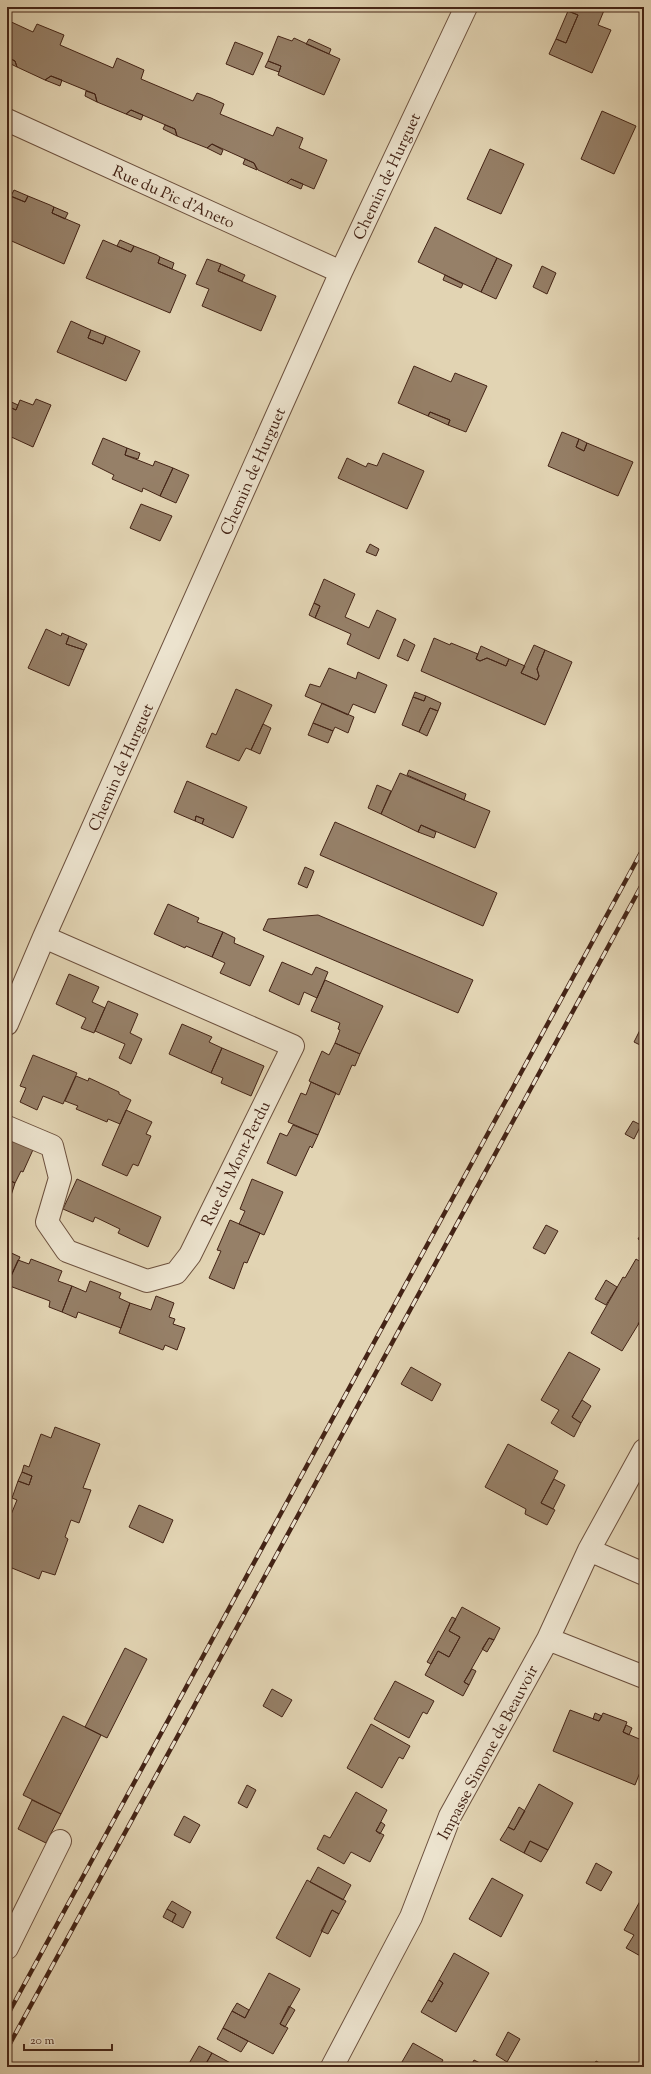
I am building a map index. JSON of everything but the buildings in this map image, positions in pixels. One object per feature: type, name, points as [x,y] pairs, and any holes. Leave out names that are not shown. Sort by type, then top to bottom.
[{"type":"street","name":"Chemin de Hurguet","points":[[7,1024],[44,937],[341,272],[466,7]]},
{"type":"street","name":"Rue du Pic d'Aneto","points":[[7,120],[341,272]]},
{"type":"street","name":"Rue du Mont-Perdu","points":[[7,1127],[52,1146],[60,1178],[47,1222],[67,1251],[147,1281],[176,1273],[190,1255],[294,1046],[44,937]]},
{"type":"street","name":"Impasse Simone de Beauvoir","points":[[332,2067],[411,1917],[450,1816],[548,1640],[589,1550],[644,1450]]},
{"type":"street","points":[[589,1550],[644,1574]]},
{"type":"street","points":[[548,1640],[644,1677]]},
{"type":"street","points":[[7,1948],[60,1841]]},
{"type":"railway","points":[[7,2016],[644,847]]},
{"type":"railway","points":[[7,2049],[644,881]]}]
